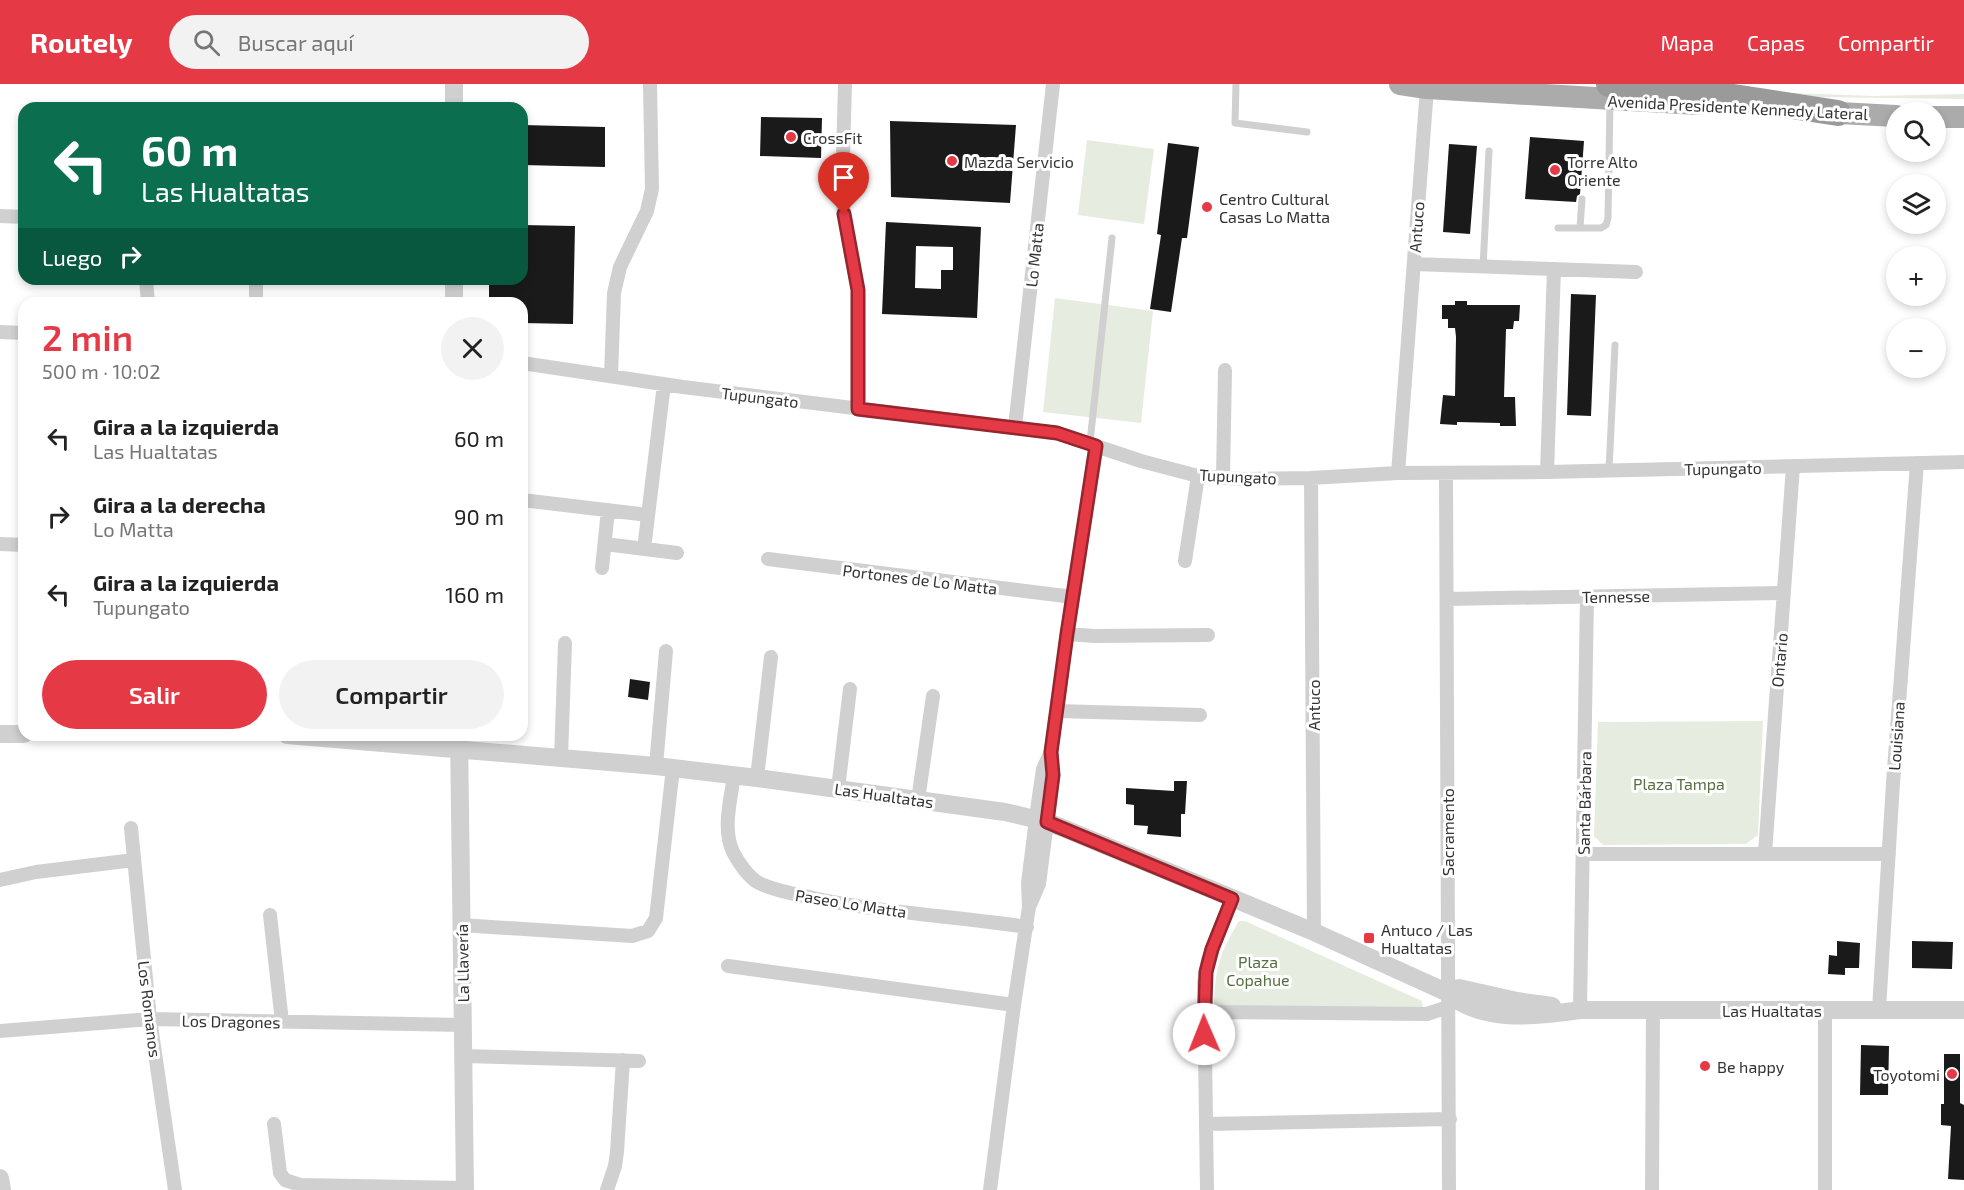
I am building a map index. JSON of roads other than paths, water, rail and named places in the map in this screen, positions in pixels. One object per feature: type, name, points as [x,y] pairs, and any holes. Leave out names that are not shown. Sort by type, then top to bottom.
[{"type":"highway","points":[[1609,92],[1720,95],[1838,113]]},
{"type":"main road","name":"Avenida Presidente Kennedy Lateral","points":[[1400,84],[1427,88],[1609,92]]},
{"type":"main road","name":"Avenida Presidente Kennedy Lateral","points":[[1838,113],[1886,115]]},
{"type":"main road","points":[[1946,117],[1964,117]]},
{"type":"street","points":[[454,84],[454,102]]},
{"type":"street","points":[[612,376],[614,293],[620,267],[647,211],[652,189],[650,84]]},
{"type":"street","points":[[845,84],[842,192],[858,290],[858,409]]},
{"type":"street","name":"Lo Matta","points":[[1015,427],[1053,84]]},
{"type":"street","name":"Antuco","points":[[1398,473],[1427,88]]},
{"type":"street","points":[[0,216],[18,217]]},
{"type":"street","points":[[1414,264],[1636,272]]},
{"type":"street","points":[[1547,472],[1554,268]]},
{"type":"street","points":[[0,332],[18,333]]},
{"type":"street","name":"Tupungato","points":[[528,364],[664,384],[1057,433],[1141,461],[1198,476],[1311,478],[1398,473],[1547,472],[1964,462]]},
{"type":"street","points":[[1223,477],[1225,370]]},
{"type":"street","points":[[645,549],[664,384]]},
{"type":"street","points":[[990,1190],[1014,1005],[1027,927],[1028,883],[1042,820],[1043,769],[1051,752],[1093,444]]},
{"type":"street","name":"Louisiana","points":[[1879,1009],[1917,463]]},
{"type":"street","name":"Ontario","points":[[1765,853],[1793,466]]},
{"type":"street","name":"Sacramento","points":[[1446,473],[1449,1190]]},
{"type":"street","points":[[1185,561],[1198,476]]},
{"type":"street","name":"Antuco","points":[[1311,478],[1314,932]]},
{"type":"street","points":[[528,502],[648,515]]},
{"type":"street","points":[[602,568],[608,510]]},
{"type":"street","points":[[0,544],[18,545]]},
{"type":"street","points":[[605,544],[676,553]]},
{"type":"street","name":"Portones de Lo Matta","points":[[768,559],[1073,597]]},
{"type":"street","name":"Tennesse","points":[[1447,599],[1784,593]]},
{"type":"street","name":"Santa Bárbara","points":[[1580,1010],[1587,597]]},
{"type":"street","points":[[1067,634],[1095,636],[1208,635]]},
{"type":"street","points":[[561,758],[565,643]]},
{"type":"street","points":[[461,925],[632,936],[648,931],[656,918],[664,767],[666,651]]},
{"type":"street","points":[[757,778],[771,657]]},
{"type":"street","points":[[837,789],[850,689]]},
{"type":"street","points":[[918,800],[933,696]]},
{"type":"street","points":[[1057,711],[1200,715]]},
{"type":"street","points":[[0,734],[18,734]]},
{"type":"street","name":"Las Hualtatas","points":[[434,741],[459,742],[561,758],[734,775],[1005,812],[1042,820],[1314,932],[1447,999]]},
{"type":"street","name":"La Llavería","points":[[459,742],[465,1189]]},
{"type":"street","name":"Paseo Lo Matta","points":[[734,775],[728,832],[730,844],[734,854],[752,878],[760,883],[786,892],[849,906],[1027,927]]},
{"type":"street","name":"Los Romanos","points":[[130,828],[150,1019],[175,1190]]},
{"type":"street","points":[[1583,854],[1889,854]]},
{"type":"street","points":[[0,880],[36,872],[134,860]]},
{"type":"street","points":[[1207,1190],[1204,982],[1208,960],[1232,899]]},
{"type":"street","points":[[270,915],[282,1022]]},
{"type":"street","points":[[728,966],[1014,1005]]},
{"type":"street","name":"Las Hualtatas","points":[[1204,1012],[1427,1014],[1460,988],[1517,1001],[1580,1010],[1964,1010]]},
{"type":"street","points":[[1652,1190],[1653,1010]]},
{"type":"street","points":[[1825,1190],[1826,1010]]},
{"type":"street","name":"Los Dragones","points":[[0,1031],[150,1019],[462,1025]]},
{"type":"street","points":[[463,1056],[639,1061]]},
{"type":"street","points":[[608,1190],[617,1152],[623,1060]]},
{"type":"street","points":[[1206,1124],[1449,1119]]},
{"type":"street","points":[[274,1124],[280,1173],[285,1180],[291,1183],[465,1189]]},
{"type":"street","points":[[0,1178],[2,1190]]},
{"type":"lane","points":[[1236,84],[1235,123],[1307,132]]},
{"type":"lane","points":[[1558,228],[1601,228],[1608,218],[1609,92]]},
{"type":"lane","points":[[1483,267],[1489,151]]},
{"type":"lane","points":[[1580,228],[1582,199]]},
{"type":"lane","points":[[1093,444],[1112,238]]},
{"type":"lane","points":[[1609,470],[1615,345]]},
{"type":"place","name":"CrossFit","points":[[791,137]]},
{"type":"place","name":"Mazda Servicio","points":[[952,161]]},
{"type":"place","name":"Torre Alto Oriente","points":[[1555,170]]},
{"type":"place","name":"Centro Cultural Casas Lo Matta","points":[[1207,207]]},
{"type":"place","name":"Antuco / Las Hualtatas","points":[[1369,938]]},
{"type":"place","name":"Be happy","points":[[1705,1066]]},
{"type":"place","name":"Toyotomi","points":[[1952,1074]]},
{"type":"park label","name":"Plaza Tampa","points":[[1679,783]]},
{"type":"park label","name":"Plaza Copahue","points":[[1258,970]]}]
